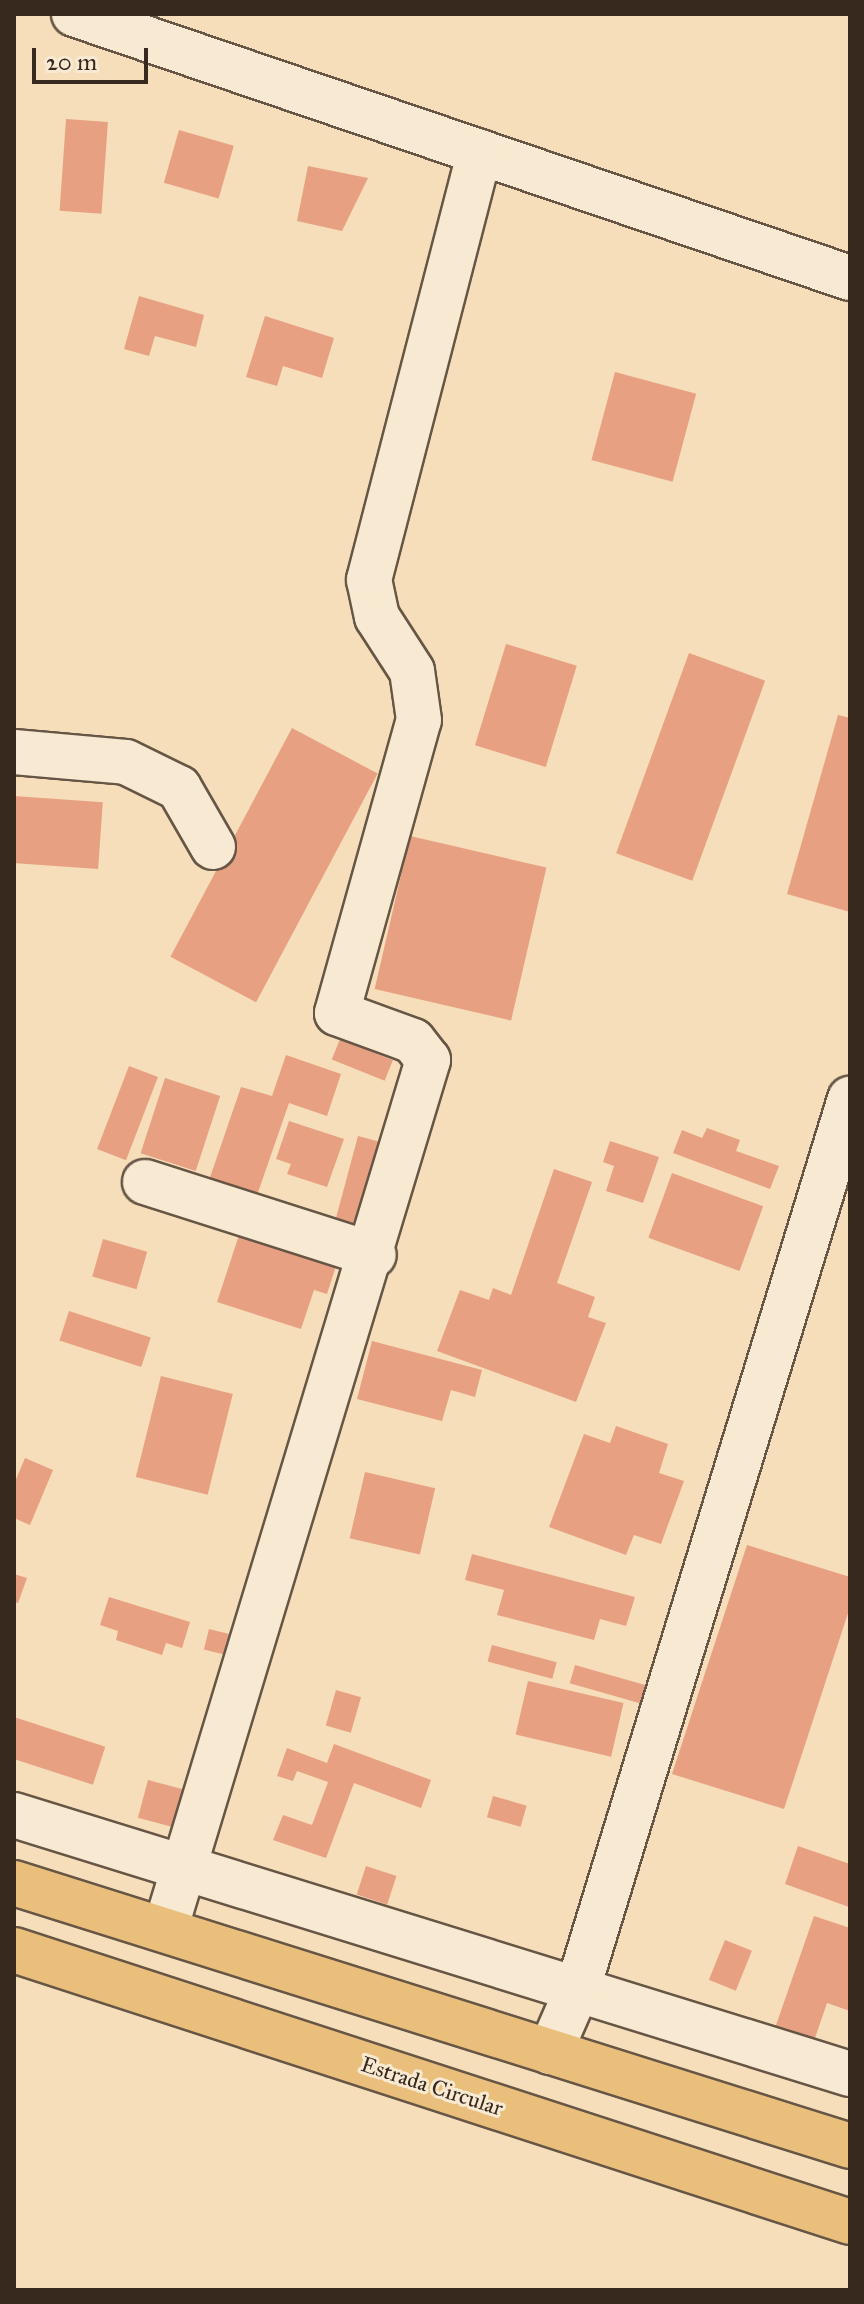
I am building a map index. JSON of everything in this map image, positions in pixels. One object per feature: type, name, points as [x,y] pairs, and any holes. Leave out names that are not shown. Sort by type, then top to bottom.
[{"type":"main road","points":[[14,1883],[850,2146]]},
{"type":"main road","name":"Estrada Circular","points":[[14,1950],[850,2222]]},
{"type":"street","points":[[74,14],[850,278]]},
{"type":"street","points":[[165,1930],[374,1255],[428,1060],[413,1041],[337,1013],[419,720],[412,671],[377,617],[369,580],[480,152]]},
{"type":"street","points":[[14,752],[126,762],[179,788],[213,847]]},
{"type":"street","points":[[550,2052],[578,1988],[850,1099]]},
{"type":"street","points":[[145,1182],[374,1255]]},
{"type":"street","points":[[14,1815],[183,1872],[578,1988],[850,2074]]},
{"type":"building","points":[[66,119],[108,122],[101,214],[60,211]]},
{"type":"building","points":[[179,130],[234,146],[219,199],[164,183]]},
{"type":"building","points":[[308,166],[368,178],[342,231],[297,221]]},
{"type":"building","points":[[139,296],[204,315],[196,347],[155,336],[149,356],[124,349]]},
{"type":"building","points":[[265,316],[334,338],[322,378],[283,366],[277,386],[246,377]]},
{"type":"building","points":[[615,372],[696,394],[673,482],[591,460]]},
{"type":"building","points":[[506,644],[577,666],[546,767],[475,745]]},
{"type":"building","points":[[689,653],[765,681],[692,881],[616,853]]},
{"type":"building","points":[[838,715],[850,718],[850,912],[787,894]]},
{"type":"building","points":[[292,728],[378,774],[256,1002],[170,957]]},
{"type":"building","points":[[14,796],[103,802],[98,869],[14,863]]},
{"type":"building","points":[[410,836],[546,867],[511,1020],[375,989]]},
{"type":"building","points":[[340,1039],[393,1060],[385,1081],[332,1059]]},
{"type":"building","points":[[286,1055],[341,1074],[327,1116],[289,1103],[254,1204],[207,1186],[241,1087],[272,1096]]},
{"type":"building","points":[[129,1066],[158,1077],[126,1160],[97,1149]]},
{"type":"building","points":[[165,1078],[220,1096],[196,1171],[141,1153]]},
{"type":"building","points":[[289,1121],[344,1139],[327,1187],[287,1174],[291,1164],[276,1159]]},
{"type":"building","points":[[707,1128],[740,1140],[736,1151],[779,1166],[770,1189],[673,1153],[682,1130],[702,1138]]},
{"type":"building","points":[[358,1136],[387,1144],[362,1236],[333,1228]]},
{"type":"building","points":[[610,1141],[659,1157],[643,1203],[606,1191],[614,1166],[603,1162]]},
{"type":"building","points":[[554,1169],[592,1182],[557,1283],[595,1297],[588,1317],[606,1323],[576,1402],[437,1351],[460,1290],[489,1300],[493,1288],[511,1295]]},
{"type":"building","points":[[672,1173],[763,1206],[740,1271],[648,1238]]},
{"type":"building","points":[[241,1229],[338,1260],[327,1294],[314,1290],[301,1329],[217,1302]]},
{"type":"building","points":[[103,1239],[147,1252],[136,1289],[92,1276]]},
{"type":"building","points":[[69,1311],[151,1338],[141,1367],[59,1340]]},
{"type":"building","points":[[372,1341],[482,1370],[475,1397],[451,1390],[442,1421],[357,1399]]},
{"type":"building","points":[[161,1376],[233,1394],[208,1495],[136,1477]]},
{"type":"building","points":[[616,1426],[668,1444],[659,1473],[684,1481],[661,1544],[634,1535],[626,1555],[549,1527],[584,1434],[610,1443]]},
{"type":"building","points":[[25,1458],[53,1470],[30,1525],[14,1518],[14,1484]]},
{"type":"building","points":[[365,1472],[435,1488],[420,1554],[350,1538]]},
{"type":"building","points":[[747,1545],[850,1577],[850,1607],[784,1809],[672,1774]]},
{"type":"building","points":[[472,1554],[635,1597],[626,1626],[600,1619],[594,1640],[497,1615],[504,1590],[465,1580]]},
{"type":"building","points":[[14,1574],[27,1578],[18,1603],[14,1602]]},
{"type":"building","points":[[109,1597],[190,1622],[182,1648],[166,1643],[162,1655],[116,1640],[118,1631],[100,1625]]},
{"type":"building","points":[[209,1629],[233,1635],[228,1655],[204,1649]]},
{"type":"building","points":[[492,1645],[557,1662],[552,1679],[488,1661]]},
{"type":"building","points":[[575,1665],[654,1688],[649,1706],[570,1683]]},
{"type":"building","points":[[528,1681],[623,1703],[611,1757],[516,1735]]},
{"type":"building","points":[[336,1690],[361,1697],[351,1733],[326,1726]]},
{"type":"building","points":[[14,1717],[105,1747],[93,1785],[14,1759]]},
{"type":"building","points":[[334,1744],[431,1780],[421,1808],[354,1783],[326,1858],[273,1840],[283,1815],[312,1825],[328,1782],[297,1771],[293,1781],[277,1776],[287,1748],[327,1763]]},
{"type":"building","points":[[148,1780],[185,1790],[175,1828],[138,1818]]},
{"type":"building","points":[[493,1796],[527,1806],[521,1827],[487,1817]]},
{"type":"building","points":[[798,1846],[850,1864],[849,1907],[785,1884]]},
{"type":"building","points":[[366,1866],[396,1876],[387,1904],[357,1895]]},
{"type":"building","points":[[814,1916],[850,1928],[850,2011],[827,2003],[814,2041],[775,2028]]},
{"type":"building","points":[[725,1940],[752,1951],[736,1991],[709,1980]]}]
